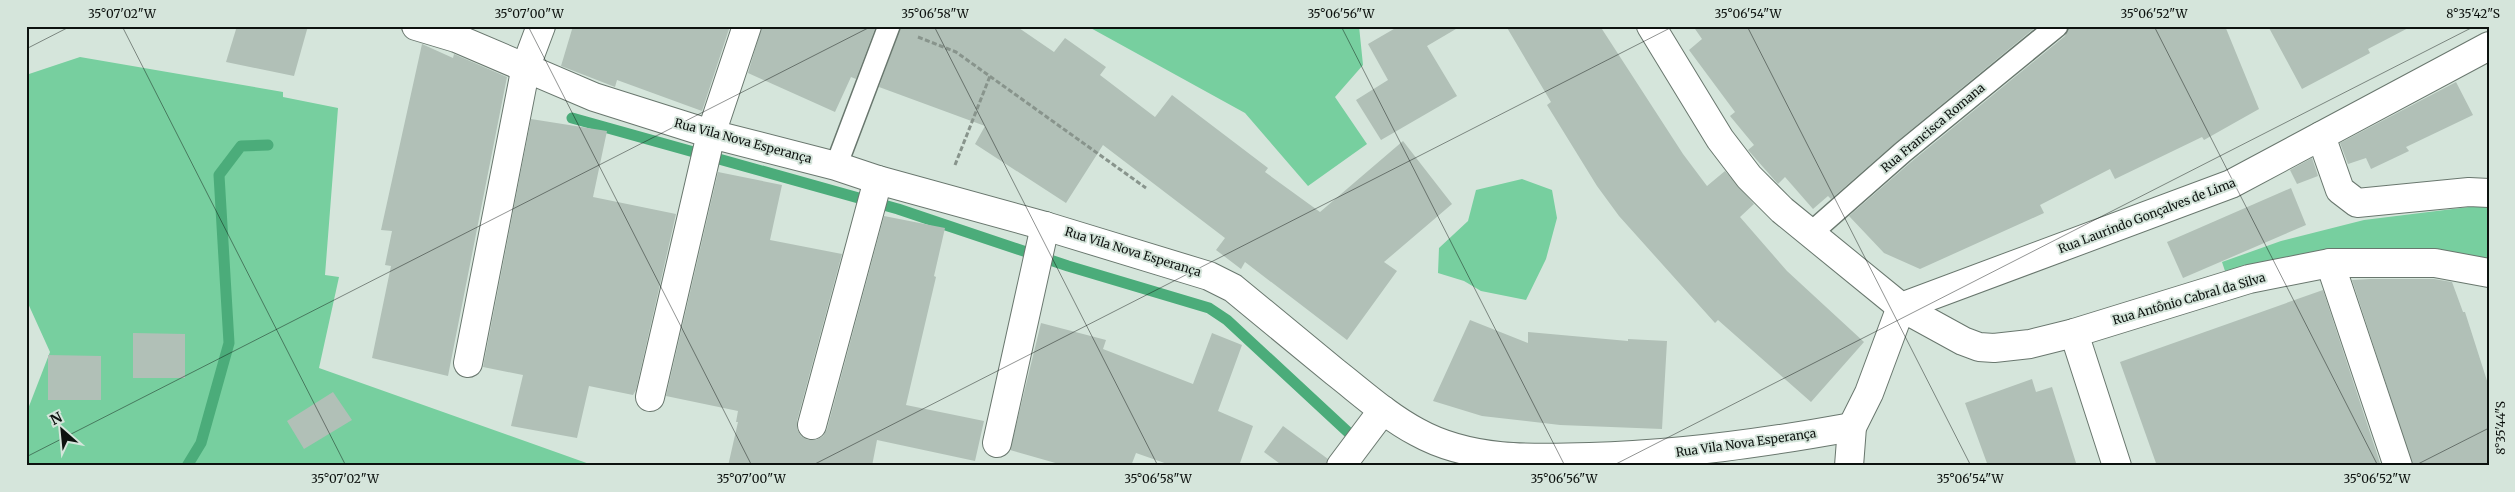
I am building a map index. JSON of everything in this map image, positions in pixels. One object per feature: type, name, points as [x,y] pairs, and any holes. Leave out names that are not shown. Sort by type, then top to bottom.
[{"type":"street","name":"Rua Vila Nova Esperança","points":[[416,26],[456,38],[526,66],[594,97],[711,134],[836,166],[878,180],[1183,266],[1233,288],[1382,410],[1418,433],[1457,450],[1555,462],[1661,460],[1852,427]]},
{"type":"street","points":[[468,363],[526,66],[541,26]]},
{"type":"street","points":[[650,397],[711,134],[747,26]]},
{"type":"street","name":"Rua Antônio Cabral da Silva","points":[[1651,26],[1720,139],[1749,177],[1782,210],[1901,307],[1963,341],[1979,346],[1994,348],[2030,344],[2074,333],[2249,280],[2330,263],[2435,263],[2489,273]]},
{"type":"street","name":"Rua Laurindo Gonçalves de Lima","points":[[1901,307],[2231,184],[2489,46]]},
{"type":"street","points":[[2321,136],[2340,190],[2357,203],[2489,193]]},
{"type":"street","points":[[812,425],[878,180]]},
{"type":"street","points":[[998,442],[1045,226]]},
{"type":"street","points":[[2330,263],[2398,466]]},
{"type":"street","points":[[1849,466],[1852,427],[1869,392],[1901,307]]},
{"type":"street","points":[[2074,333],[2117,466]]},
{"type":"street","points":[[1341,466],[1382,410]]},
{"type":"lane","points":[[836,166],[889,26]]},
{"type":"lane","name":"Rua Francisca Romana","points":[[1811,232],[1904,152],[2057,26]]},
{"type":"path","points":[[914,36],[956,52],[1146,188]]},
{"type":"path","points":[[942,198],[990,76]]},
{"type":"green space","points":[[1087,26],[1359,26],[1363,65],[1335,97],[1367,144],[1308,186],[1245,113]]},
{"type":"green space","points":[[80,57],[283,92],[283,97],[338,108],[325,275],[339,277],[319,368],[595,466],[26,466],[26,414],[50,352],[26,299],[26,75]]},
{"type":"green space","points":[[1522,179],[1552,190],[1557,218],[1546,259],[1526,300],[1481,291],[1464,281],[1438,273],[1439,248],[1468,221],[1476,190]]},
{"type":"green space","points":[[2469,207],[2489,207],[2489,265],[2261,264],[2225,271],[2222,262],[2281,241],[2364,220]]},
{"type":"building","points":[[237,26],[308,26],[294,76],[226,62]]},
{"type":"building","points":[[573,26],[730,26],[702,111],[617,80],[615,87],[561,66]]},
{"type":"building","points":[[762,26],[876,26],[856,79],[851,77],[835,112],[748,73]]},
{"type":"building","points":[[901,26],[1016,26],[1054,52],[1065,38],[1106,67],[1100,75],[1155,117],[1172,95],[1268,168],[1265,172],[1320,212],[1403,141],[1452,204],[1384,262],[1397,271],[1347,340],[1245,262],[1241,269],[1216,250],[1225,238],[1103,145],[1066,203],[975,144],[985,126],[879,87]]},
{"type":"building","points":[[1399,26],[1461,26],[1427,46],[1457,96],[1381,140],[1356,100],[1388,80],[1368,44]]},
{"type":"building","points":[[1506,26],[1600,26],[1683,154],[1707,186],[1725,171],[1754,204],[1740,217],[1787,271],[1864,342],[1811,402],[1718,320],[1715,323],[1619,216],[1597,186],[1547,105],[1551,102]]},
{"type":"building","points":[[1693,26],[2037,26],[1895,143],[1831,199],[1828,196],[1813,209],[1785,177],[1778,184],[1748,150],[1754,145],[1730,116],[1735,112],[1689,50],[1702,39]]},
{"type":"building","points":[[2069,26],[2225,26],[2259,109],[2204,140],[2202,137],[2115,179],[2110,169],[2040,205],[2044,213],[1920,269],[1884,253],[1849,216],[1911,162],[2065,36]]},
{"type":"building","points":[[2268,26],[2412,26],[2368,49],[2370,53],[2302,89]]},
{"type":"building","points":[[422,44],[453,58],[454,54],[507,77],[448,376],[372,358],[391,266],[385,265],[392,231],[381,230]]},
{"type":"building","points":[[2456,82],[2473,115],[2406,147],[2409,151],[2371,169],[2366,158],[2348,164],[2340,143]]},
{"type":"building","points":[[531,119],[607,131],[593,197],[676,214],[636,390],[633,395],[589,386],[577,438],[511,426],[523,375],[483,367]]},
{"type":"building","points":[[2312,158],[2318,176],[2297,184],[2290,170]]},
{"type":"building","points":[[718,172],[782,185],[770,240],[842,254],[797,421],[797,429],[801,436],[808,440],[816,440],[823,436],[827,429],[884,216],[945,228],[934,276],[936,277],[906,405],[984,421],[975,461],[877,440],[872,466],[728,466],[738,422],[736,422],[738,411],[666,396]]},
{"type":"building","points":[[2291,188],[2306,225],[2183,278],[2167,242]]},
{"type":"building","points":[[2434,279],[2452,282],[2463,312],[2465,312],[2489,387],[2489,466],[2413,466],[2352,280]]},
{"type":"building","points":[[2323,290],[2381,466],[2157,466],[2120,362]]},
{"type":"building","points":[[1470,320],[1528,343],[1528,332],[1628,341],[1628,339],[1667,341],[1662,429],[1560,425],[1482,416],[1433,401]]},
{"type":"building","points":[[1041,323],[1106,340],[1103,349],[1193,384],[1212,333],[1242,345],[1218,411],[1253,426],[1239,466],[1173,466],[1136,453],[1131,466],[1066,466],[1010,450]]},
{"type":"building","points":[[133,333],[185,334],[185,378],[133,378]]},
{"type":"building","points":[[48,355],[101,356],[101,400],[48,400]]},
{"type":"building","points":[[2032,379],[2036,392],[2052,387],[2077,466],[1988,466],[1965,403]]},
{"type":"building","points":[[333,392],[352,420],[304,449],[287,421]]},
{"type":"building","points":[[1283,426],[1328,459],[1326,466],[1283,466],[1264,452]]},
{"type":"waterway","points":[[572,118],[898,209],[1068,266],[1209,308],[1227,320],[1350,434]]},
{"type":"waterway","points":[[187,466],[201,443],[229,343],[219,175],[241,146],[268,145]]}]
